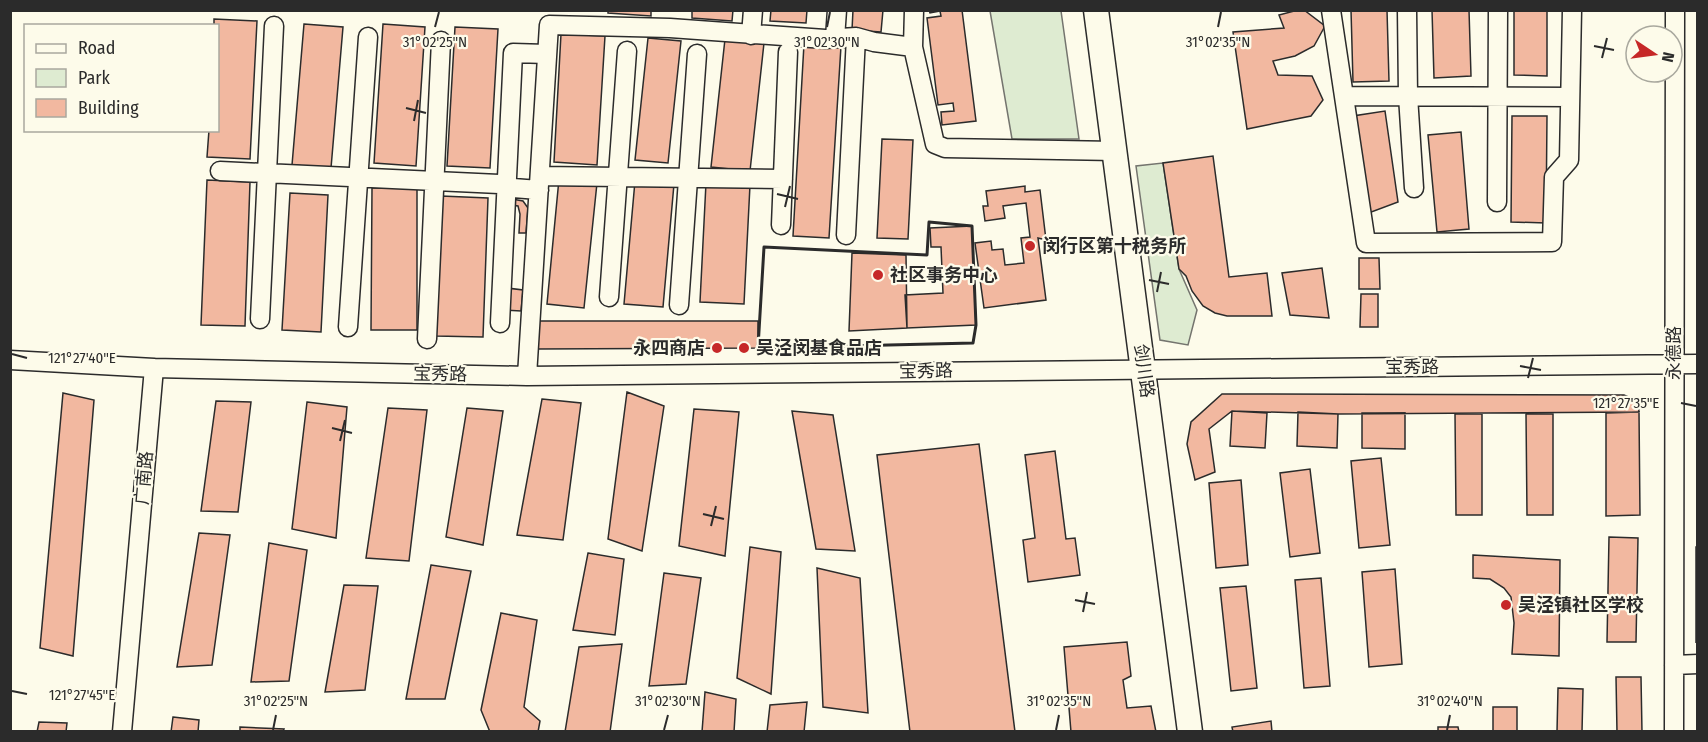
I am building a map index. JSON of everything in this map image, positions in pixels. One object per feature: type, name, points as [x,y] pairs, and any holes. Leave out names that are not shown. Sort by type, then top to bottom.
[{"type":"main road","name":"剑川路","points":[[1096,10],[1190,732]]},
{"type":"street","points":[[751,35],[753,10]]},
{"type":"street","points":[[834,38],[837,10]]},
{"type":"street","points":[[914,10],[913,47],[935,144],[945,148],[1115,151]]},
{"type":"street","points":[[1331,10],[1366,243],[1416,244],[1552,242],[1554,177],[1569,160],[1572,10]]},
{"type":"street","points":[[1407,10],[1408,96],[1414,188]]},
{"type":"street","points":[[1497,202],[1498,10]]},
{"type":"street","name":"永德路","points":[[1674,732],[1675,10]]},
{"type":"street","points":[[527,376],[549,25],[590,19],[671,20],[751,35],[856,37],[874,42],[913,47]]},
{"type":"street","points":[[260,319],[274,26]]},
{"type":"street","points":[[348,327],[368,37]]},
{"type":"street","points":[[846,235],[856,37]]},
{"type":"street","points":[[427,339],[441,41]]},
{"type":"street","points":[[609,297],[627,51]]},
{"type":"street","points":[[781,225],[788,52]]},
{"type":"street","points":[[500,323],[513,53],[547,54]]},
{"type":"street","points":[[679,305],[697,54]]},
{"type":"street","points":[[1344,96],[1570,97]]},
{"type":"street","points":[[220,171],[507,186],[617,178],[783,179]]},
{"type":"street","points":[[10,360],[154,368]]},
{"type":"street","name":"宝秀路","points":[[154,368],[527,376],[1698,364]]},
{"type":"street","name":"广南路","points":[[122,732],[154,368]]},
{"type":"street","points":[[1674,665],[1698,664]]},
{"type":"green space","points":[[990,11],[1061,11],[1079,139],[1012,139]]},
{"type":"green space","points":[[1163,163],[1179,269],[1197,310],[1188,345],[1160,340],[1136,166]]},
{"type":"building","points":[[608,10],[651,10],[651,16],[608,13]]},
{"type":"building","points":[[692,10],[733,10],[732,21],[692,18]]},
{"type":"building","points":[[771,10],[807,10],[806,23],[770,21]]},
{"type":"building","points":[[853,10],[883,10],[881,32],[852,30]]},
{"type":"building","points":[[929,10],[962,10],[976,121],[942,125],[941,112],[954,111],[953,103],[938,105],[927,18],[941,16],[940,11],[930,13]]},
{"type":"building","points":[[1304,10],[1325,26],[1314,46],[1295,56],[1273,61],[1278,75],[1312,76],[1323,100],[1311,116],[1247,129],[1233,32],[1284,28],[1279,15]]},
{"type":"building","points":[[1351,10],[1387,10],[1389,81],[1353,82]]},
{"type":"building","points":[[1432,10],[1469,10],[1471,76],[1434,78]]},
{"type":"building","points":[[1514,10],[1547,10],[1547,76],[1514,75]]},
{"type":"building","points":[[214,19],[257,21],[250,159],[207,157],[209,132],[219,132],[219,24],[214,24]]},
{"type":"building","points":[[304,24],[343,27],[331,168],[292,165]]},
{"type":"building","points":[[383,24],[425,27],[416,166],[374,163]]},
{"type":"building","points":[[455,27],[498,29],[490,168],[447,166]]},
{"type":"building","points":[[561,34],[605,36],[597,165],[554,162]]},
{"type":"building","points":[[648,38],[681,41],[668,163],[635,160]]},
{"type":"building","points":[[725,39],[764,43],[750,171],[711,167]]},
{"type":"building","points":[[804,44],[841,46],[829,238],[793,236]]},
{"type":"building","points":[[1385,111],[1398,202],[1366,214],[1353,116]]},
{"type":"building","points":[[1512,116],[1547,116],[1546,223],[1511,222]]},
{"type":"building","points":[[1461,132],[1469,229],[1437,232],[1428,135]]},
{"type":"building","points":[[882,139],[913,140],[908,239],[877,238]]},
{"type":"building","points":[[1213,156],[1229,277],[1267,273],[1272,316],[1227,316],[1215,313],[1203,306],[1192,291],[1186,276],[1179,269],[1163,163]]},
{"type":"building","points":[[559,179],[597,183],[584,308],[547,304]]},
{"type":"building","points":[[207,180],[250,182],[245,326],[201,325]]},
{"type":"building","points":[[635,181],[674,184],[663,307],[624,304]]},
{"type":"building","points":[[706,183],[750,185],[744,304],[700,302]]},
{"type":"building","name":"闵行区第十税务所","points":[[1025,186],[1025,192],[1040,190],[1046,240],[1038,238],[1046,300],[984,308],[975,243],[991,241],[992,250],[1003,249],[1005,265],[1024,263],[1021,238],[1030,237],[1026,203],[1003,206],[1005,218],[985,221],[983,206],[988,206],[986,191]]},
{"type":"building","points":[[372,188],[417,188],[417,330],[371,330]]},
{"type":"building","points":[[290,193],[328,195],[321,332],[282,330]]},
{"type":"building","points":[[441,196],[488,198],[483,337],[436,336]]},
{"type":"building","points":[[512,199],[523,201],[528,208],[526,233],[519,233],[520,214],[518,206],[511,205]]},
{"type":"building","points":[[972,226],[976,325],[907,328],[905,295],[943,293],[941,247],[931,247],[930,228]]},
{"type":"building","name":"社区事务中心","points":[[852,253],[906,255],[907,328],[849,331]]},
{"type":"building","points":[[1359,258],[1379,258],[1380,289],[1359,289]]},
{"type":"building","points":[[1322,268],[1329,318],[1290,315],[1282,273]]},
{"type":"building","points":[[507,288],[523,290],[521,311],[505,310]]},
{"type":"building","points":[[1361,294],[1378,294],[1378,327],[1360,327]]},
{"type":"building","points":[[537,321],[758,321],[758,348],[537,349]]},
{"type":"building","points":[[627,392],[664,406],[642,551],[608,539]]},
{"type":"building","points":[[63,393],[94,400],[73,656],[40,648]]},
{"type":"building","points":[[1222,394],[1624,395],[1638,401],[1639,412],[1338,414],[1232,411],[1209,429],[1215,472],[1195,480],[1187,444],[1191,422]]},
{"type":"building","points":[[542,399],[581,403],[563,540],[517,535]]},
{"type":"building","points":[[216,401],[251,402],[238,512],[201,511]]},
{"type":"building","points":[[307,402],[347,407],[336,538],[292,529]]},
{"type":"building","points":[[388,408],[427,410],[409,561],[366,558]]},
{"type":"building","points":[[467,408],[503,411],[483,545],[446,537]]},
{"type":"building","points":[[694,409],[739,412],[725,556],[679,546]]},
{"type":"building","points":[[792,411],[833,415],[855,551],[816,549]]},
{"type":"building","points":[[1232,411],[1267,413],[1265,448],[1230,446]]},
{"type":"building","points":[[1298,412],[1338,414],[1337,448],[1297,446]]},
{"type":"building","points":[[1639,412],[1640,515],[1606,516],[1606,413]]},
{"type":"building","points":[[1362,413],[1405,413],[1405,449],[1362,448]]},
{"type":"building","points":[[1455,414],[1482,414],[1482,515],[1456,515]]},
{"type":"building","points":[[1526,414],[1553,414],[1553,515],[1527,515]]},
{"type":"building","points":[[979,444],[1015,732],[910,732],[877,455]]},
{"type":"building","points":[[1055,451],[1066,539],[1075,538],[1080,575],[1028,582],[1023,540],[1035,538],[1025,455]]},
{"type":"building","points":[[1381,458],[1390,545],[1359,548],[1351,461]]},
{"type":"building","points":[[1310,469],[1320,553],[1290,557],[1280,473]]},
{"type":"building","points":[[1241,480],[1248,565],[1216,568],[1209,483]]},
{"type":"building","points":[[199,533],[230,535],[212,665],[177,667]]},
{"type":"building","points":[[1609,537],[1638,538],[1636,642],[1607,642]]},
{"type":"building","points":[[269,543],[307,550],[289,681],[251,682]]},
{"type":"building","points":[[750,547],[781,552],[771,694],[737,678]]},
{"type":"building","points":[[1696,547],[1698,547],[1696,643]]},
{"type":"building","points":[[588,553],[624,559],[615,635],[573,630]]},
{"type":"building","points":[[1473,555],[1560,560],[1559,656],[1512,654],[1514,623],[1511,597],[1504,588],[1490,579],[1473,578]]},
{"type":"building","points":[[431,565],[471,571],[445,699],[406,699]]},
{"type":"building","points":[[817,568],[860,578],[868,713],[823,707]]},
{"type":"building","points":[[1395,569],[1402,664],[1369,667],[1362,572]]},
{"type":"building","points":[[664,573],[701,578],[686,684],[649,686]]},
{"type":"building","points":[[1321,578],[1330,686],[1304,688],[1295,580]]},
{"type":"building","points":[[344,585],[378,586],[365,690],[325,692]]},
{"type":"building","points":[[1246,586],[1257,688],[1231,691],[1220,588]]},
{"type":"building","points":[[501,613],[537,620],[524,707],[540,721],[538,732],[490,732],[481,710]]},
{"type":"building","points":[[1127,642],[1131,676],[1123,680],[1127,708],[1151,706],[1156,732],[1071,732],[1064,647]]},
{"type":"building","points":[[622,644],[610,732],[565,732],[579,647]]},
{"type":"building","points":[[1616,677],[1641,677],[1642,732],[1617,732]]},
{"type":"building","points":[[1558,688],[1583,689],[1582,732],[1557,732]]},
{"type":"building","points":[[705,692],[736,699],[734,732],[702,732]]},
{"type":"building","points":[[807,702],[804,732],[767,732],[770,705]]},
{"type":"building","points":[[1493,707],[1517,707],[1517,732],[1493,732]]},
{"type":"building","points":[[173,717],[199,720],[198,732],[171,732]]},
{"type":"building","points":[[1271,721],[1272,732],[1233,732],[1232,727]]},
{"type":"building","points":[[39,722],[67,723],[66,732],[37,732]]},
{"type":"building","points":[[240,727],[284,729],[283,732],[240,732]]},
{"type":"building","points":[[1438,727],[1458,727],[1459,732],[1438,732]]},
{"type":"wall","points":[[929,222],[972,226],[976,325],[973,343],[758,348],[764,247],[927,255],[929,222]]},
{"type":"place","name":"闵行区第十税务所","points":[[1030,246]]},
{"type":"place","name":"社区事务中心","points":[[878,275]]},
{"type":"place","name":"永四商店","points":[[717,348]]},
{"type":"place","name":"吴泾闵基食品店","points":[[744,348]]},
{"type":"place","name":"吴泾镇社区学校","points":[[1506,605]]}]
